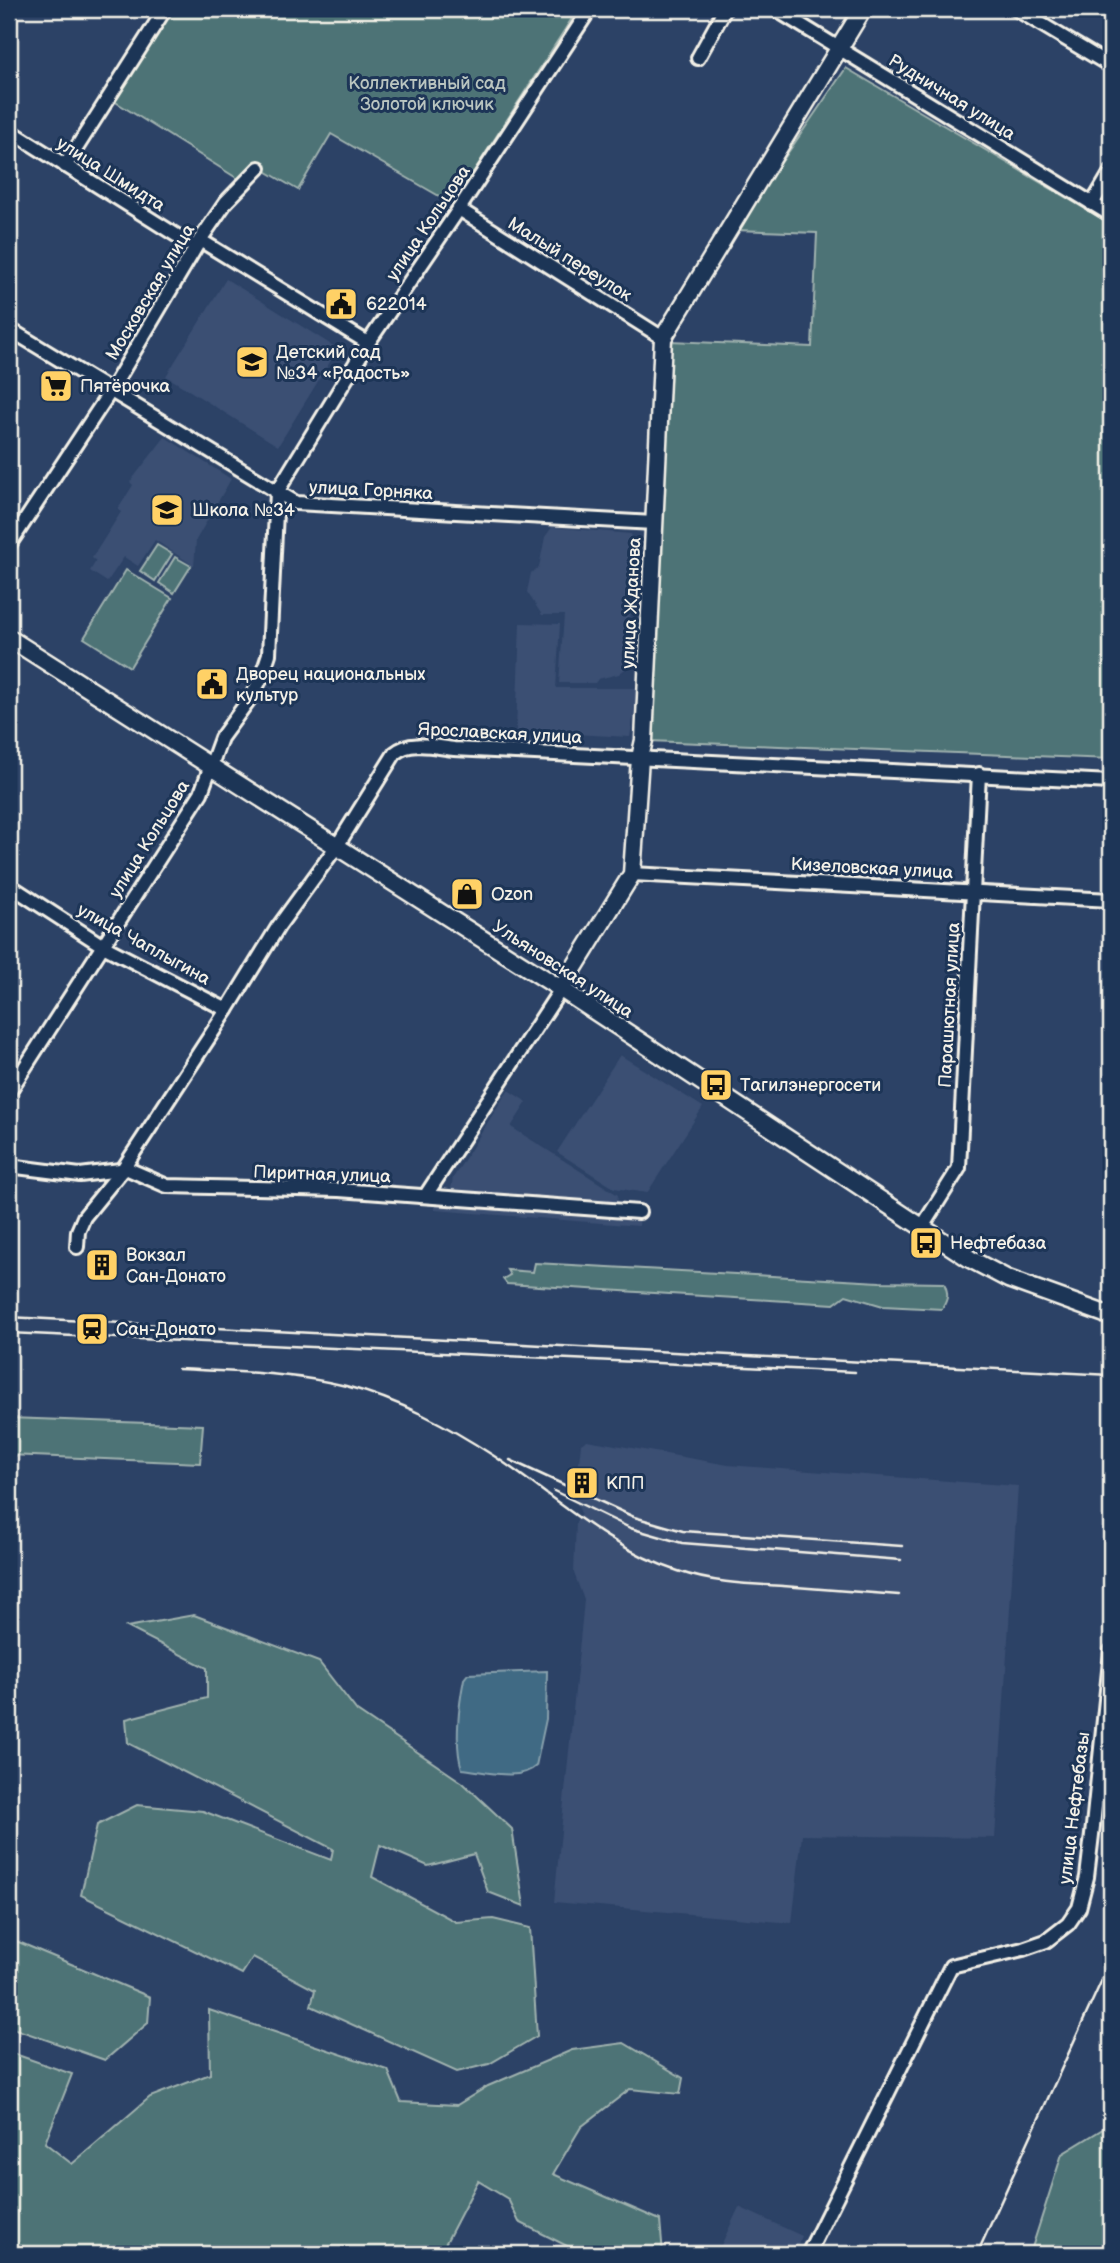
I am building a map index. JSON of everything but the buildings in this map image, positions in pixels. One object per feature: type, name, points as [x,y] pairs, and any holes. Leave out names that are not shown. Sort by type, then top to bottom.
[{"type":"main road","name":"улица Жданова","points":[[561,989],[632,874],[640,758],[644,740],[663,338],[863,9]]},
{"type":"main road","name":"Ульяновская улица","points":[[9,638],[561,989],[970,1259],[1008,1279],[1109,1312]]},
{"type":"street","points":[[65,166],[165,9]]},
{"type":"street","name":"улица Кольцова","points":[[9,1092],[201,793],[220,738],[253,694],[261,678],[269,654],[277,492],[368,343],[590,9]]},
{"type":"street","points":[[698,58],[725,9]]},
{"type":"street","name":"Рудничная улица","points":[[775,9],[1111,215]]},
{"type":"street","points":[[1016,9],[1111,66]]},
{"type":"street","name":"улица Шмидта","points":[[9,130],[65,166],[368,343]]},
{"type":"street","name":"Московская улица","points":[[9,545],[110,392],[197,243],[226,202],[259,168]]},
{"type":"street","points":[[1092,204],[1111,172]]},
{"type":"street","name":"Малый переулок","points":[[459,209],[663,338]]},
{"type":"street","name":"улица Горняка","points":[[9,329],[296,503],[654,523]]},
{"type":"street","name":"Ярославская улица","points":[[76,1247],[78,1231],[84,1217],[123,1168],[278,927],[337,846],[395,752],[401,747],[414,745],[1111,782]]},
{"type":"street","name":"Парашютная улица","points":[[922,1227],[959,1168],[979,774]]},
{"type":"street","name":"Кизеловская улица","points":[[632,874],[1111,900]]},
{"type":"street","name":"улица Чаплыгина","points":[[9,885],[103,946],[227,1010]]},
{"type":"street","name":"улица Жданова","points":[[426,1195],[561,989]]},
{"type":"street","points":[[9,1166],[80,1175],[123,1168]]},
{"type":"street","name":"Пиритная улица","points":[[123,1168],[167,1186],[339,1190],[639,1212]]},
{"type":"street","name":"улица Нефтебазы","points":[[808,2254],[951,1966],[1045,1941],[1068,1924],[1079,1908],[1092,1839],[1111,1651]]},
{"type":"shaded area","name":"Детский сад №34 «Радость»","points":[[226,279],[338,349],[278,446],[166,376]]},
{"type":"shaded area","name":"Школа №34","points":[[165,437],[231,479],[196,540],[194,566],[155,540],[138,566],[124,557],[107,582],[90,571],[96,561],[92,558],[121,512],[118,509],[133,485],[130,482]]},
{"type":"shaded area","points":[[552,527],[631,534],[635,549],[627,667],[619,674],[598,679],[595,683],[559,683],[564,615],[542,615],[527,592],[531,573],[539,567],[545,537]]},
{"type":"shaded area","points":[[520,623],[560,624],[556,688],[638,688],[630,737],[516,731]]},
{"type":"shaded area","name":"Тагилэнергосети","points":[[620,1055],[703,1107],[647,1193],[614,1188],[557,1152]]},
{"type":"shaded area","points":[[508,1090],[527,1102],[511,1127],[618,1195],[617,1204],[451,1189],[453,1178]]},
{"type":"shaded area","points":[[435,1200],[640,1215],[639,1226],[435,1210]]},
{"type":"shaded area","points":[[587,1440],[728,1465],[1018,1486],[995,1838],[802,1835],[792,1923],[554,1902],[584,1600],[574,1573],[576,1522],[581,1513],[576,1502],[576,1490],[581,1444]]},
{"type":"shaded area","points":[[547,1671],[546,1719],[536,1766],[529,1771],[511,1775],[462,1769],[458,1748],[458,1724],[464,1679],[468,1674]]},
{"type":"shaded area","points":[[739,2207],[802,2236],[794,2254],[717,2254]]},
{"type":"green space","name":"Коллективный сад Золотой ключик","points":[[173,9],[578,9],[453,204],[331,134],[298,190],[255,165],[243,182],[114,101]]},
{"type":"green space","points":[[846,68],[1111,224],[1111,759],[649,741],[670,341],[812,347],[817,233],[735,230]]},
{"type":"green space","points":[[157,545],[172,554],[155,581],[140,571]]},
{"type":"green space","points":[[175,557],[191,566],[174,593],[159,583]]},
{"type":"green space","points":[[126,570],[172,598],[130,667],[84,638]]},
{"type":"green space","points":[[535,1263],[880,1282],[944,1283],[947,1296],[942,1309],[883,1306],[846,1295],[834,1304],[507,1284],[503,1279],[510,1275],[507,1270],[533,1272]]},
{"type":"green space","points":[[9,1418],[203,1425],[200,1463],[9,1455]]},
{"type":"green space","points":[[194,1615],[319,1662],[357,1711],[463,1783],[512,1829],[524,1906],[488,1892],[474,1854],[428,1866],[380,1845],[372,1877],[456,1922],[493,1919],[530,1928],[537,2036],[489,2064],[457,2072],[311,2006],[315,1990],[253,1957],[242,1974],[81,1895],[97,1825],[137,1805],[203,1811],[331,1860],[333,1849],[128,1743],[126,1719],[207,1698],[207,1668],[127,1627]]},
{"type":"green space","points":[[9,1938],[150,1997],[148,2023],[105,2060],[15,2029],[9,2022]]},
{"type":"green space","points":[[209,2010],[388,2070],[401,2102],[457,2105],[488,2086],[572,2050],[624,2043],[683,2078],[680,2094],[630,2089],[581,2127],[553,2174],[660,2220],[663,2254],[583,2254],[519,2222],[508,2199],[478,2181],[440,2254],[9,2254],[9,2052],[72,2074],[45,2143],[72,2164],[150,2097],[210,2074]]},
{"type":"green space","points":[[1111,2124],[1111,2254],[1030,2254],[1062,2154]]},
{"type":"railway","points":[[9,1317],[1111,1375]]},
{"type":"railway","points":[[9,1333],[855,1372]]},
{"type":"railway","points":[[178,1369],[262,1373],[325,1381],[385,1399],[459,1434],[605,1535],[678,1571],[730,1582],[899,1595]]},
{"type":"railway","points":[[510,1460],[634,1517],[683,1531],[902,1546]]},
{"type":"railway","points":[[554,1491],[630,1528],[682,1543],[901,1560]]},
{"type":"railway","points":[[977,2254],[1111,1960]]},
{"type":"place","name":"622014","points":[[341,304]]},
{"type":"place","name":"Детский сад №34 «Радость»","points":[[252,362]]},
{"type":"place","name":"Пятёрочка","points":[[56,386]]},
{"type":"place","name":"Школа №34","points":[[167,510]]},
{"type":"place","name":"Дворец национальных культур","points":[[212,684]]},
{"type":"place","name":"Ozon","points":[[467,894]]},
{"type":"place","name":"Тагилэнергосети","points":[[716,1085]]},
{"type":"place","name":"Нефтебаза","points":[[926,1243]]},
{"type":"place","name":"Вокзал Сан-Донато","points":[[102,1265]]},
{"type":"place","name":"Сан-Донато","points":[[92,1329]]},
{"type":"place","name":"КПП","points":[[582,1483]]}]
